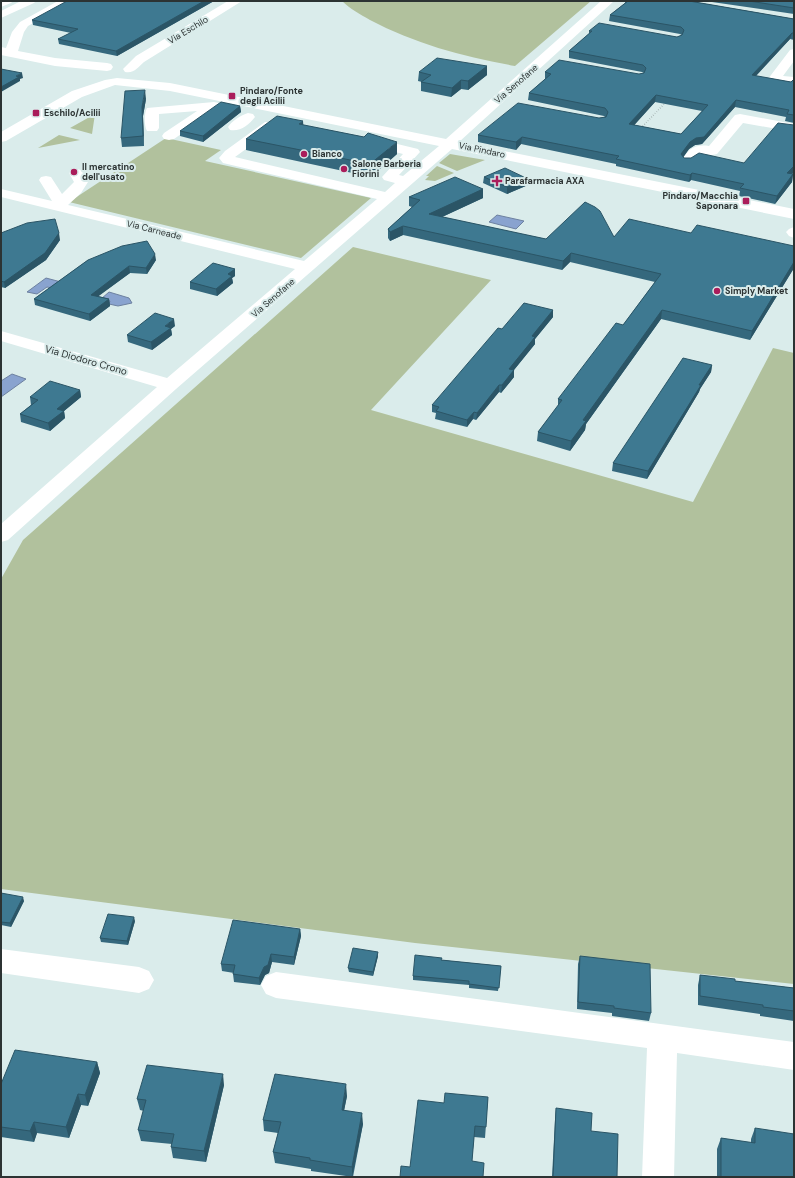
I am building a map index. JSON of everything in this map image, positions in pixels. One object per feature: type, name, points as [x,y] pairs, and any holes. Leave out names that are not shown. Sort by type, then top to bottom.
[{"type":"street","points":[[1,4],[7,1]]},
{"type":"street","points":[[1,15],[30,1]]},
{"type":"street","points":[[66,1],[24,24],[6,52],[55,62],[110,66],[130,70],[170,87]]},
{"type":"street","name":"Via Eschilo","points":[[140,59],[236,1]]},
{"type":"street","name":"Via Senofane","points":[[2,533],[170,385],[449,144],[505,102],[552,61],[592,24],[608,1]]},
{"type":"street","points":[[775,78],[794,53]]},
{"type":"street","points":[[77,94],[93,70],[140,59]]},
{"type":"street","points":[[130,70],[140,59]]},
{"type":"street","points":[[55,62],[88,76],[96,82],[114,82],[170,87]]},
{"type":"street","points":[[1,138],[77,94],[128,78],[132,74],[130,70]]},
{"type":"street","points":[[762,83],[765,80],[775,78],[794,81]]},
{"type":"street","name":"Via Pindaro","points":[[170,87],[794,214]]},
{"type":"street","points":[[169,136],[226,98]]},
{"type":"street","points":[[152,128],[152,105],[212,107],[232,118],[248,117],[278,123],[226,158],[228,160],[388,197]]},
{"type":"street","points":[[688,161],[699,149],[712,151],[741,113],[794,128]]},
{"type":"street","points":[[329,133],[345,122]]},
{"type":"street","points":[[353,138],[352,137],[365,126]]},
{"type":"street","points":[[375,143],[413,152],[388,177],[406,182]]},
{"type":"street","points":[[46,180],[59,205],[76,190],[80,182],[76,174]]},
{"type":"street","name":"Via Carneade","points":[[1,193],[59,205],[308,267]]},
{"type":"street","name":"Via Diodoro Crono","points":[[1,336],[170,385]]},
{"type":"street","points":[[1,961],[139,980]]},
{"type":"street","points":[[276,985],[794,1056]]},
{"type":"street","points":[[658,1177],[662,1037]]},
{"type":"path","points":[[641,128],[667,101]]},
{"type":"green space","points":[[342,1],[591,1],[515,66],[459,54],[422,43],[370,20]]},
{"type":"green space","points":[[95,114],[92,134],[70,128]]},
{"type":"green space","points":[[59,135],[80,140],[38,148]]},
{"type":"green space","points":[[166,138],[221,150],[205,161],[371,198],[301,258],[69,202]]},
{"type":"green space","points":[[450,154],[485,160],[457,171],[439,163]]},
{"type":"green space","points":[[437,166],[454,173],[435,181],[425,180],[429,176],[426,176]]},
{"type":"green space","points":[[353,247],[491,280],[371,410],[693,502],[773,348],[794,353],[794,984],[415,943],[1,889],[1,579],[23,540]]},
{"type":"water","points":[[497,215],[524,221],[516,229],[489,222]]},
{"type":"water","points":[[46,278],[61,282],[52,288],[47,287],[37,294],[27,292]]},
{"type":"water","points":[[109,292],[129,298],[132,303],[118,306],[109,304],[110,301],[101,299]]},
{"type":"water","points":[[12,374],[26,379],[1,397],[1,381]]},
{"type":"building","points":[[67,1],[204,1],[116,51],[58,39],[78,29],[32,20]]},
{"type":"building","points":[[628,1],[689,1],[794,19],[794,33],[792,33],[752,75],[791,82],[794,79],[794,115],[787,114],[789,110],[736,100],[704,137],[696,138],[690,142],[681,154],[684,158],[691,158],[699,153],[744,163],[778,123],[794,125],[794,166],[787,173],[793,174],[777,196],[740,188],[744,184],[692,173],[690,175],[616,159],[619,156],[522,137],[516,142],[478,135],[518,103],[599,118],[606,117],[608,112],[605,108],[529,93],[551,74],[545,72],[559,60],[639,74],[644,73],[646,68],[643,65],[569,51],[599,23],[677,37],[682,35],[684,30],[681,27],[610,15]],"holes":[[[656,95],[708,105],[681,134],[629,124]]]},
{"type":"building","points":[[749,1],[794,1],[794,8]]},
{"type":"building","points":[[437,58],[487,66],[468,81],[461,80],[452,88],[421,82],[431,75],[419,72]]},
{"type":"building","points":[[1,69],[22,73],[16,76],[19,77],[1,87]]},
{"type":"building","points":[[145,90],[142,107],[143,136],[121,138],[125,91]]},
{"type":"building","points":[[221,102],[240,106],[203,136],[180,131]]},
{"type":"building","points":[[277,116],[303,121],[299,124],[364,137],[368,133],[397,142],[370,164],[246,139]]},
{"type":"building","points":[[505,168],[528,179],[507,187],[484,177]]},
{"type":"building","points":[[455,177],[483,189],[429,214],[546,239],[585,202],[600,211],[614,237],[629,219],[691,233],[697,225],[794,246],[794,262],[752,331],[662,310],[583,420],[586,421],[571,441],[538,432],[562,400],[558,399],[616,323],[623,325],[661,274],[571,253],[563,261],[403,226],[390,232],[388,229],[420,200],[409,197]]},
{"type":"building","points":[[55,219],[59,233],[45,253],[4,282],[1,281],[1,233],[27,223]]},
{"type":"building","points":[[147,241],[155,254],[146,268],[129,266],[91,295],[109,299],[89,314],[34,299],[88,260],[122,246]]},
{"type":"building","points":[[213,263],[235,269],[228,274],[232,276],[216,289],[190,282]]},
{"type":"building","points":[[524,303],[553,310],[532,336],[535,337],[509,369],[514,370],[502,385],[499,385],[477,413],[474,412],[467,420],[436,411],[439,407],[432,405],[498,328],[502,329]]},
{"type":"building","points":[[155,313],[174,319],[165,326],[171,328],[151,342],[127,335]]},
{"type":"building","points":[[683,358],[712,365],[648,471],[613,463]]},
{"type":"building","points":[[50,381],[80,390],[57,409],[64,411],[48,423],[20,414],[38,400],[30,397]]},
{"type":"building","points":[[1,893],[23,897],[10,923],[1,922]]},
{"type":"building","points":[[108,914],[134,917],[127,941],[100,938]]},
{"type":"building","points":[[233,920],[300,929],[294,957],[271,954],[268,965],[264,967],[259,978],[233,974],[235,965],[221,964]]},
{"type":"building","points":[[353,948],[378,952],[373,972],[348,968]]},
{"type":"building","points":[[415,955],[442,958],[441,960],[501,966],[499,988],[469,984],[469,981],[413,976]]},
{"type":"building","points":[[580,956],[650,964],[651,1013],[614,1008],[614,1006],[578,1002]]},
{"type":"building","points":[[700,975],[794,988],[794,1011],[700,996]]},
{"type":"building","points":[[15,1050],[97,1062],[85,1095],[78,1094],[66,1127],[34,1122],[30,1131],[1,1127],[1,1084]]},
{"type":"building","points":[[147,1065],[223,1074],[204,1151],[171,1147],[174,1134],[138,1130],[146,1100],[137,1099]]},
{"type":"building","points":[[275,1074],[346,1084],[342,1110],[362,1113],[352,1167],[273,1152],[281,1122],[263,1120]]},
{"type":"building","points":[[445,1093],[488,1097],[486,1127],[475,1126],[472,1161],[484,1163],[483,1177],[400,1177],[401,1166],[410,1167],[418,1100],[444,1103]]},
{"type":"building","points":[[556,1108],[592,1113],[591,1131],[618,1134],[617,1177],[553,1177]]},
{"type":"building","points":[[755,1128],[794,1134],[794,1177],[721,1177],[721,1138],[755,1143]]},
{"type":"place","name":"Pindaro/Fonte degli Acilii","points":[[232,96]]},
{"type":"place","name":"Eschilo/Acilii","points":[[36,113]]},
{"type":"place","name":"Bianco","points":[[304,154]]},
{"type":"place","name":"Salone Barberia Fiorini","points":[[344,169]]},
{"type":"place","name":"Il mercatino dell'usato","points":[[74,172]]},
{"type":"place","name":"Parafarmacia AXA","points":[[497,181]]},
{"type":"place","name":"Pindaro/Macchia Saponara","points":[[746,201]]},
{"type":"place","name":"Simply Market","points":[[717,291]]}]
